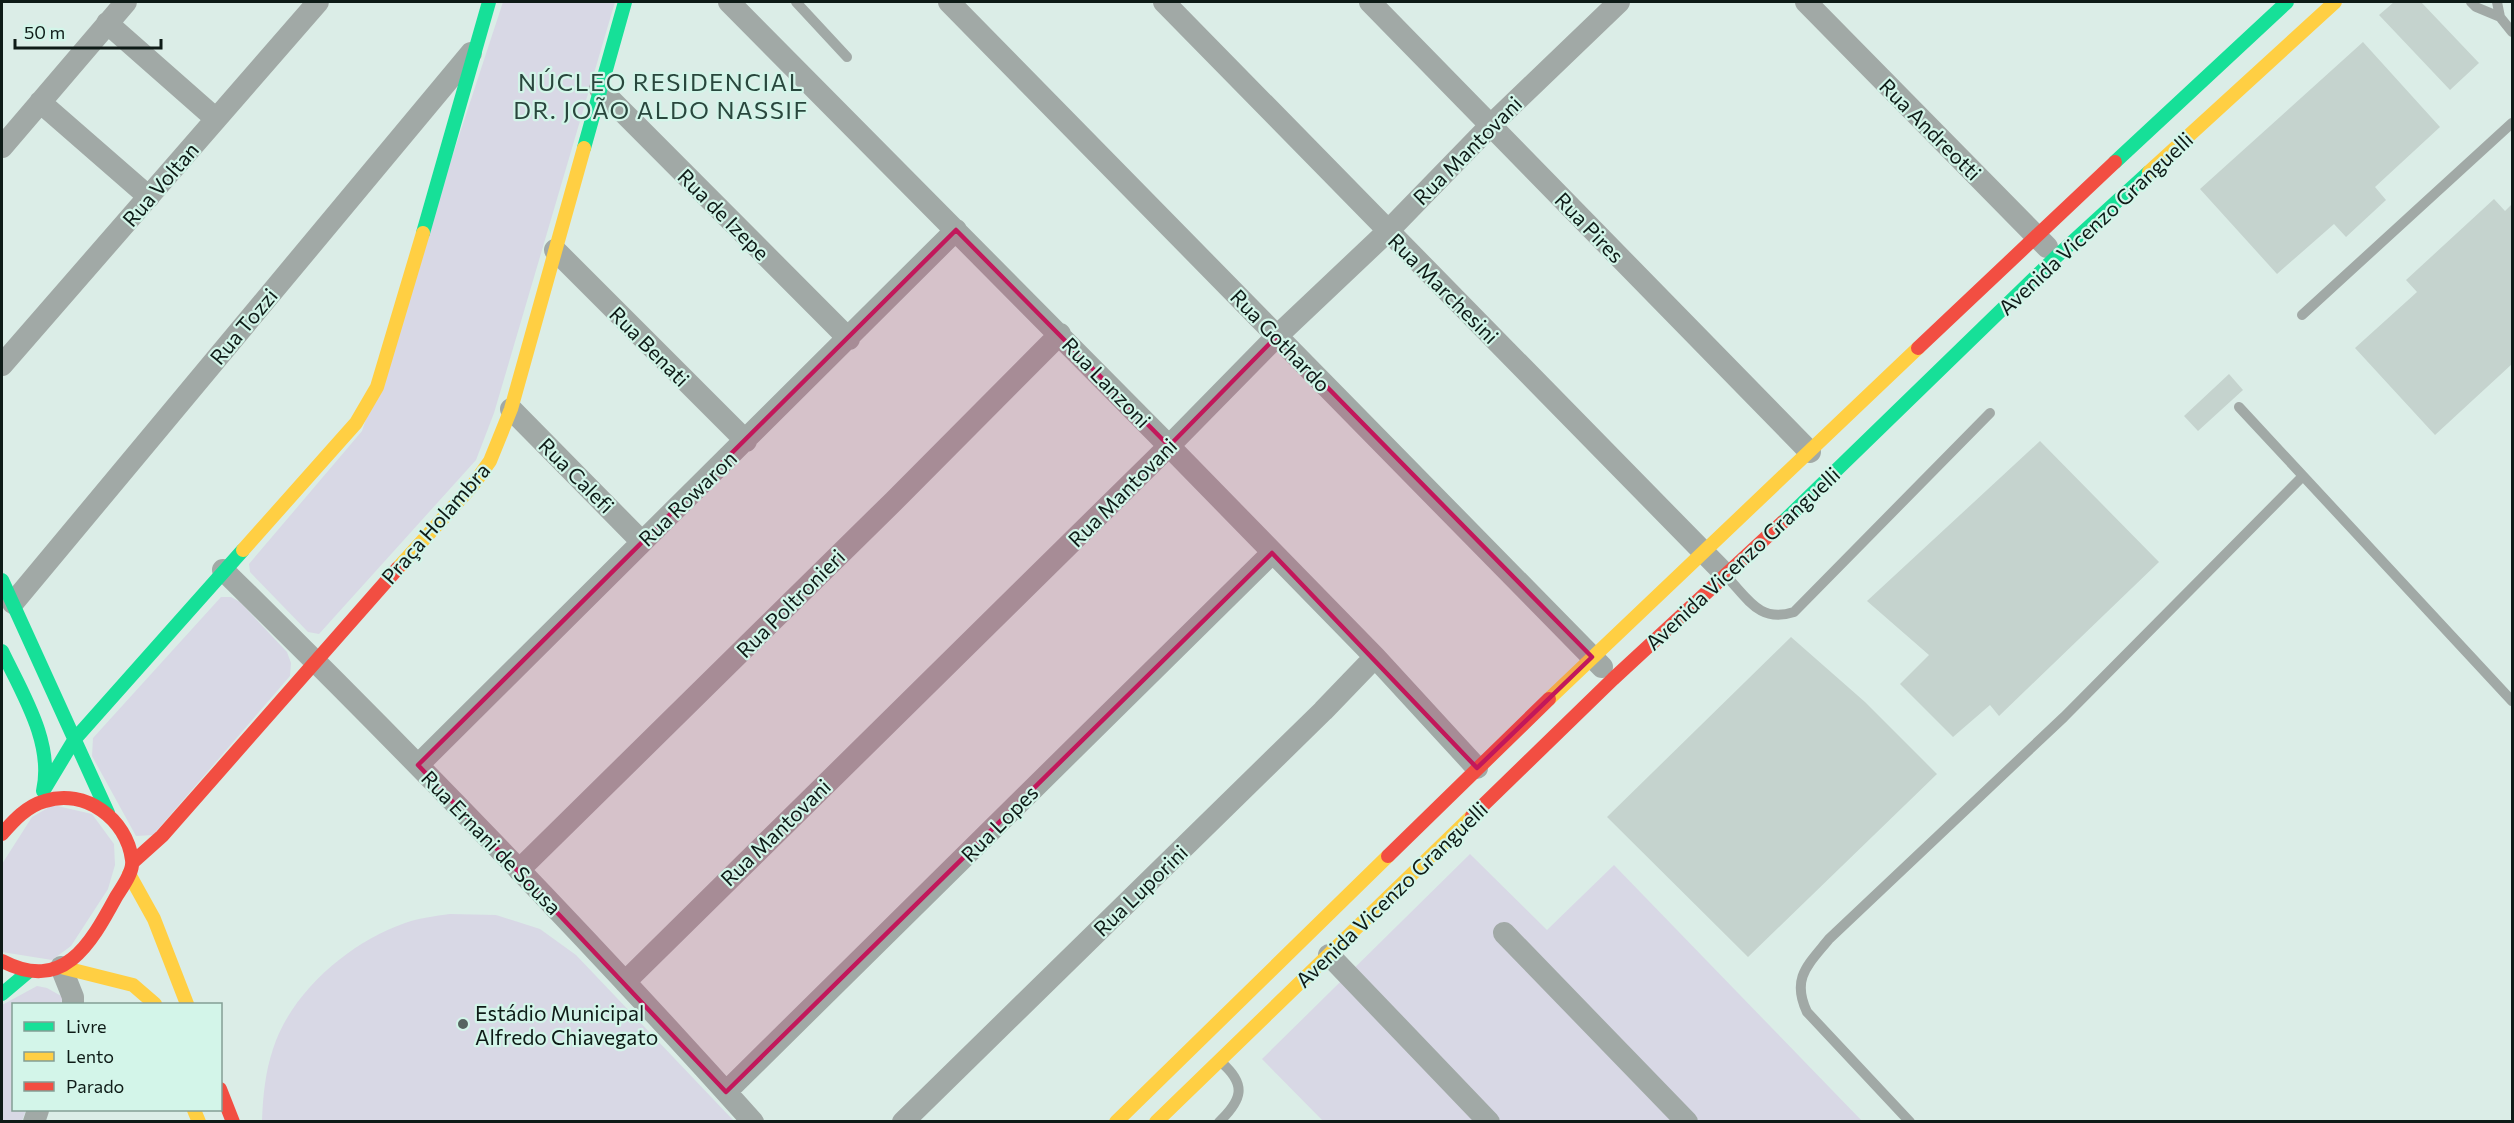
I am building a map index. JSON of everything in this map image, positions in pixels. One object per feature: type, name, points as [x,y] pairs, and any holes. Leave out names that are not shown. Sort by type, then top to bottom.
[{"type":"street","points":[[2,147],[126,2]]},
{"type":"street","name":"Rua Voltan","points":[[2,365],[318,2]]},
{"type":"street","points":[[30,808],[44,790],[74,740],[356,423],[377,387],[489,2]]},
{"type":"street","name":"Praça Holambra","points":[[61,967],[86,946],[131,868],[162,836],[315,660],[473,485],[490,461],[512,409],[625,2]]},
{"type":"street","name":"Rua Lanzoni","points":[[729,2],[1060,334],[1375,657],[1477,768]]},
{"type":"street","name":"Rua Gothardo","points":[[949,2],[1613,679]]},
{"type":"street","name":"Rua Marchesini","points":[[1164,2],[1725,574]]},
{"type":"street","name":"Rua Pires","points":[[1370,2],[1810,452]]},
{"type":"street","name":"Rua Mantovani","points":[[625,982],[1169,446],[1277,336],[1388,231],[1491,125],[1619,2]]},
{"type":"street","name":"Rua Andreotti","points":[[1806,2],[2056,257]]},
{"type":"street","name":"Avenida Vicenzo Granguelli","points":[[1156,1122],[1613,679],[1782,523],[2056,257],[2109,189],[2222,84],[2287,2]]},
{"type":"street","name":"Avenida Vicenzo Granguelli","points":[[1116,1122],[1592,657],[2036,236],[2109,189],[2222,84],[2335,2]]},
{"type":"street","points":[[107,23],[216,119]]},
{"type":"street","name":"Rua Tozzi","points":[[13,603],[474,50]]},
{"type":"street","name":"Rua de Izepe","points":[[600,89],[849,339]]},
{"type":"street","points":[[39,102],[148,197]]},
{"type":"street","name":"Rua Rowaron","points":[[418,765],[849,339],[956,230]]},
{"type":"street","name":"Rua Benati","points":[[555,250],[746,441]]},
{"type":"street","name":"Rua Poltronieri","points":[[519,870],[1060,334]]},
{"type":"street","name":"Rua Calefi","points":[[512,409],[642,542]]},
{"type":"street","name":"Rua Lopes","points":[[726,1092],[1272,553]]},
{"type":"street","name":"Rua Ernani de Sousa","points":[[224,570],[519,870],[753,1122]]},
{"type":"street","points":[[2,580],[108,813],[123,836],[131,868],[154,919],[186,1003]]},
{"type":"street","points":[[2,651],[41,740],[47,771],[44,790]]},
{"type":"street","name":"Rua Luporini","points":[[903,1122],[1323,711],[1375,657]]},
{"type":"street","points":[[2,834],[15,817],[41,801],[62,797],[84,800],[108,813]]},
{"type":"street","points":[[1504,933],[1687,1122]]},
{"type":"street","points":[[1329,955],[1489,1122]]},
{"type":"street","points":[[2,961],[28,972],[46,972],[61,967],[133,985],[154,1003]]},
{"type":"street","points":[[61,967],[73,997],[73,1003]]},
{"type":"street","points":[[2,994],[28,972]]},
{"type":"street","points":[[222,1094],[233,1122]]},
{"type":"lane","points":[[796,2],[847,57]]},
{"type":"lane","points":[[2472,2],[2476,7],[2500,17]]},
{"type":"lane","points":[[2497,2],[2500,17],[2512,32]]},
{"type":"lane","points":[[2302,315],[2512,123]]},
{"type":"lane","points":[[2240,407],[2512,701]]},
{"type":"lane","points":[[1725,574],[1760,612],[1779,617],[1794,612],[1990,413]]},
{"type":"lane","points":[[1910,1122],[1807,1012],[1800,996],[1801,979],[1808,964],[1829,939],[2064,717],[2303,476]]},
{"type":"lane","points":[[1219,1060],[1237,1079],[1239,1093],[1230,1111],[1219,1122]]},
{"type":"highlighted area","points":[[956,230],[1169,446],[1277,336],[1592,657],[1477,768],[1272,553],[726,1092],[418,765]]},
{"type":"shaded area","points":[[503,2],[615,2],[494,413],[476,460],[319,634],[308,632],[250,572],[249,564],[362,431]]},
{"type":"shaded area","points":[[221,597],[231,597],[240,602],[287,652],[291,663],[290,676],[153,835],[136,836],[92,756],[93,738]]},
{"type":"shaded area","points":[[53,805],[92,814],[114,844],[115,865],[108,889],[71,946],[52,960],[2,952],[2,864],[32,817]]},
{"type":"shaded area","points":[[1470,854],[1547,930],[1614,865],[1862,1121],[1323,1121],[1262,1059]]},
{"type":"shaded area","name":"Estádio Municipal Alfredo Chiavegato","points":[[450,914],[496,915],[540,929],[576,955],[734,1121],[262,1121],[265,1085],[273,1049],[293,1008],[308,989],[344,956],[384,932],[427,917]]},
{"type":"shaded area","points":[[37,986],[47,988],[63,997],[61,1003],[12,1003],[12,1111],[26,1111],[22,1121],[2,1122],[2,1005]]},
{"type":"building","points":[[2394,2],[2421,2],[2479,63],[2450,90],[2379,15]]},
{"type":"building","points":[[2363,42],[2440,127],[2375,187],[2386,200],[2346,237],[2334,224],[2277,274],[2200,189]]},
{"type":"building","points":[[2494,199],[2505,211],[2512,204],[2512,364],[2435,435],[2355,348],[2417,292],[2406,280]]},
{"type":"building","points":[[2229,374],[2243,390],[2198,431],[2184,416]]},
{"type":"building","points":[[2040,441],[2159,562],[1999,716],[1990,705],[1953,737],[1900,684],[1929,655],[1867,601]]},
{"type":"building","points":[[1791,637],[1865,702],[1937,774],[1748,957],[1607,817]]},
{"type":"traffic: fast","points":[[423,233],[489,2]]},
{"type":"traffic: fast","points":[[584,148],[625,2]]},
{"type":"traffic: fast","points":[[2115,162],[2287,2]]},
{"type":"traffic: fast","points":[[1783,522],[2056,257],[2149,172]]},
{"type":"traffic: fast","points":[[44,790],[74,740],[243,550]]},
{"type":"traffic: fast","points":[[2,580],[108,813]]},
{"type":"traffic: fast","points":[[2,651],[27,701],[40,737],[44,755],[43,791]]},
{"type":"traffic: fast","points":[[2,994],[28,972]]},
{"type":"traffic: slow","points":[[2149,172],[2335,2]]},
{"type":"traffic: slow","points":[[398,568],[473,485],[490,461],[511,409],[584,148]]},
{"type":"traffic: slow","points":[[243,550],[356,423],[377,387],[423,233]]},
{"type":"traffic: slow","points":[[1549,699],[1918,348]]},
{"type":"traffic: slow","points":[[1156,1122],[1472,816]]},
{"type":"traffic: slow","points":[[1116,1122],[1388,856]]},
{"type":"traffic: slow","points":[[129,874],[154,919],[187,1003]]},
{"type":"traffic: slow","points":[[61,967],[133,985],[154,1003]]},
{"type":"traffic: slow","points":[[194,1111],[199,1122]]},
{"type":"traffic: jam","points":[[1918,348],[2115,162]]},
{"type":"traffic: jam","points":[[1472,816],[1613,679],[1783,522]]},
{"type":"traffic: jam","points":[[133,862],[162,836],[398,568]]},
{"type":"traffic: jam","points":[[1388,856],[1549,699]]},
{"type":"traffic: jam","points":[[2,834],[21,814],[38,803],[60,798],[75,799],[102,810],[113,820],[122,832],[132,860],[127,879],[96,932],[72,959],[58,967],[42,971],[23,969],[2,961]]},
{"type":"traffic: jam","points":[[222,1094],[233,1122]]},
{"type":"place","name":"Estádio Municipal Alfredo Chiavegato","points":[[463,1024]]},
{"type":"district","name":"NÚCLEO RESIDENCIAL DR. JOÃO ALDO NASSIF","points":[[661,95]]}]
